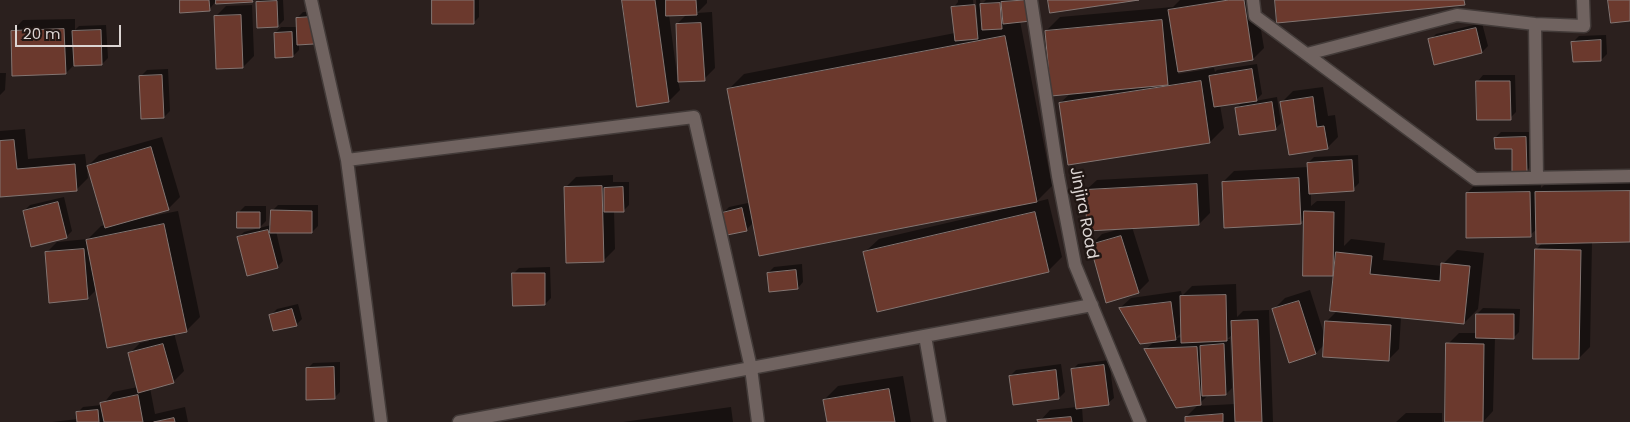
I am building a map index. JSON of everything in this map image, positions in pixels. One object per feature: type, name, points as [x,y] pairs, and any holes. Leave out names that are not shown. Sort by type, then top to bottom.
[{"type":"street","points":[[311,0],[347,160],[381,422]]},
{"type":"street","name":"Jinjira Road","points":[[1031,0],[1058,176],[1075,265],[1140,422]]},
{"type":"street","points":[[1253,0],[1255,16],[1475,179],[1630,176]]},
{"type":"street","points":[[1306,54],[1457,15],[1535,24],[1584,26],[1583,0]]},
{"type":"street","points":[[1535,24],[1537,178]]},
{"type":"street","points":[[347,160],[694,117],[751,368],[758,422]]},
{"type":"street","points":[[459,422],[1092,305]]},
{"type":"street","points":[[925,336],[940,422]]},
{"type":"building","points":[[180,0],[209,0],[210,11],[180,13]]},
{"type":"building","points":[[216,0],[252,0],[253,2],[216,4]]},
{"type":"building","points":[[432,0],[474,0],[474,24],[432,24]]},
{"type":"building","points":[[622,0],[655,0],[669,102],[637,107]]},
{"type":"building","points":[[666,0],[696,0],[697,15],[666,16]]},
{"type":"building","points":[[1030,0],[1031,21],[1003,24],[1001,2]]},
{"type":"building","points":[[1048,0],[1139,0],[1050,13]]},
{"type":"building","points":[[1229,0],[1244,0],[1253,60],[1178,72],[1168,10]]},
{"type":"building","points":[[1275,0],[1464,0],[1465,5],[1277,23]]},
{"type":"building","points":[[1608,0],[1630,0],[1630,21],[1611,23]]},
{"type":"building","points":[[277,1],[278,27],[257,28],[256,2]]},
{"type":"building","points":[[1000,3],[1002,29],[982,30],[980,4]]},
{"type":"building","points":[[975,5],[978,39],[955,41],[951,7]]},
{"type":"building","points":[[241,15],[243,68],[216,69],[214,16]]},
{"type":"building","points":[[313,17],[314,44],[297,45],[296,18]]},
{"type":"building","points":[[1162,20],[1168,85],[1051,96],[1045,31]]},
{"type":"building","points":[[701,23],[705,81],[678,82],[676,24]]},
{"type":"building","points":[[1476,28],[1482,53],[1434,65],[1428,39]]},
{"type":"building","points":[[64,29],[66,74],[12,76],[11,31]]},
{"type":"building","points":[[101,30],[102,65],[74,66],[72,31]]},
{"type":"building","points":[[292,32],[293,57],[275,58],[274,33]]},
{"type":"building","points":[[1005,36],[1037,202],[759,256],[727,89]]},
{"type":"building","points":[[1601,40],[1601,61],[1573,62],[1571,42]]},
{"type":"building","points":[[1252,69],[1257,101],[1214,107],[1209,76]]},
{"type":"building","points":[[162,75],[164,118],[141,119],[139,76]]},
{"type":"building","points":[[1201,81],[1210,143],[1068,165],[1059,103]]},
{"type":"building","points":[[1476,81],[1510,81],[1511,120],[1477,120]]},
{"type":"building","points":[[1313,97],[1317,127],[1324,126],[1328,149],[1289,155],[1280,102]]},
{"type":"building","points":[[1272,102],[1276,130],[1239,135],[1235,108]]},
{"type":"building","points":[[1526,137],[1527,172],[1512,172],[1512,149],[1495,149],[1494,138]]},
{"type":"building","points":[[14,140],[17,169],[75,164],[77,191],[0,197],[0,141]]},
{"type":"building","points":[[151,147],[169,210],[105,228],[87,166]]},
{"type":"building","points":[[1352,160],[1354,191],[1309,194],[1307,163]]},
{"type":"building","points":[[1299,178],[1301,224],[1224,228],[1222,182]]},
{"type":"building","points":[[1197,184],[1199,225],[1087,231],[1085,190]]},
{"type":"building","points":[[602,186],[604,262],[566,263],[564,187]]},
{"type":"building","points":[[623,187],[624,212],[604,212],[604,188]]},
{"type":"building","points":[[1630,191],[1630,242],[1536,244],[1535,192]]},
{"type":"building","points":[[1530,192],[1531,237],[1466,238],[1466,193]]},
{"type":"building","points":[[58,202],[67,238],[31,247],[23,211]]},
{"type":"building","points":[[742,208],[747,231],[727,235],[722,213]]},
{"type":"building","points":[[271,210],[312,211],[312,233],[270,233]]},
{"type":"building","points":[[1304,211],[1334,212],[1333,276],[1303,276]]},
{"type":"building","points":[[237,212],[260,212],[260,228],[237,228]]},
{"type":"building","points":[[1035,212],[1049,272],[877,312],[863,252]]},
{"type":"building","points":[[164,224],[187,332],[107,348],[86,240]]},
{"type":"building","points":[[268,230],[278,268],[247,276],[237,237]]},
{"type":"building","points":[[1121,236],[1139,293],[1106,303],[1090,245]]},
{"type":"building","points":[[84,249],[88,299],[49,303],[45,252]]},
{"type":"building","points":[[1535,249],[1581,250],[1579,359],[1533,359]]},
{"type":"building","points":[[1336,252],[1372,256],[1370,274],[1440,281],[1441,263],[1470,266],[1464,324],[1330,311]]},
{"type":"building","points":[[796,270],[798,289],[769,292],[767,273]]},
{"type":"building","points":[[512,273],[545,273],[545,305],[513,306]]},
{"type":"building","points":[[1226,295],[1227,341],[1181,343],[1180,296]]},
{"type":"building","points":[[1299,301],[1316,354],[1289,363],[1272,309]]},
{"type":"building","points":[[1171,302],[1176,340],[1140,344],[1119,308]]},
{"type":"building","points":[[292,309],[297,326],[273,331],[269,315]]},
{"type":"building","points":[[1476,314],[1514,314],[1514,339],[1476,338]]},
{"type":"building","points":[[1258,320],[1262,422],[1235,422],[1231,321]]},
{"type":"building","points":[[1325,321],[1391,325],[1389,361],[1323,357]]},
{"type":"building","points":[[1446,343],[1484,344],[1483,422],[1445,422]]},
{"type":"building","points":[[163,344],[174,383],[138,393],[128,353]]},
{"type":"building","points":[[1224,344],[1226,395],[1202,396],[1200,346]]},
{"type":"building","points":[[1197,347],[1201,405],[1176,408],[1144,349]]},
{"type":"building","points":[[1104,365],[1109,405],[1076,409],[1071,369]]},
{"type":"building","points":[[334,367],[335,399],[306,400],[306,368]]},
{"type":"building","points":[[1056,370],[1059,399],[1013,405],[1009,376]]},
{"type":"building","points":[[889,389],[895,422],[827,422],[823,400]]},
{"type":"building","points":[[138,395],[143,422],[104,422],[100,403]]},
{"type":"building","points":[[98,410],[99,422],[77,422],[76,412]]},
{"type":"building","points":[[1223,414],[1223,422],[1185,422],[1185,417]]},
{"type":"building","points":[[1071,417],[1072,422],[1038,422],[1037,420]]},
{"type":"building","points":[[174,418],[175,422],[154,422]]}]
